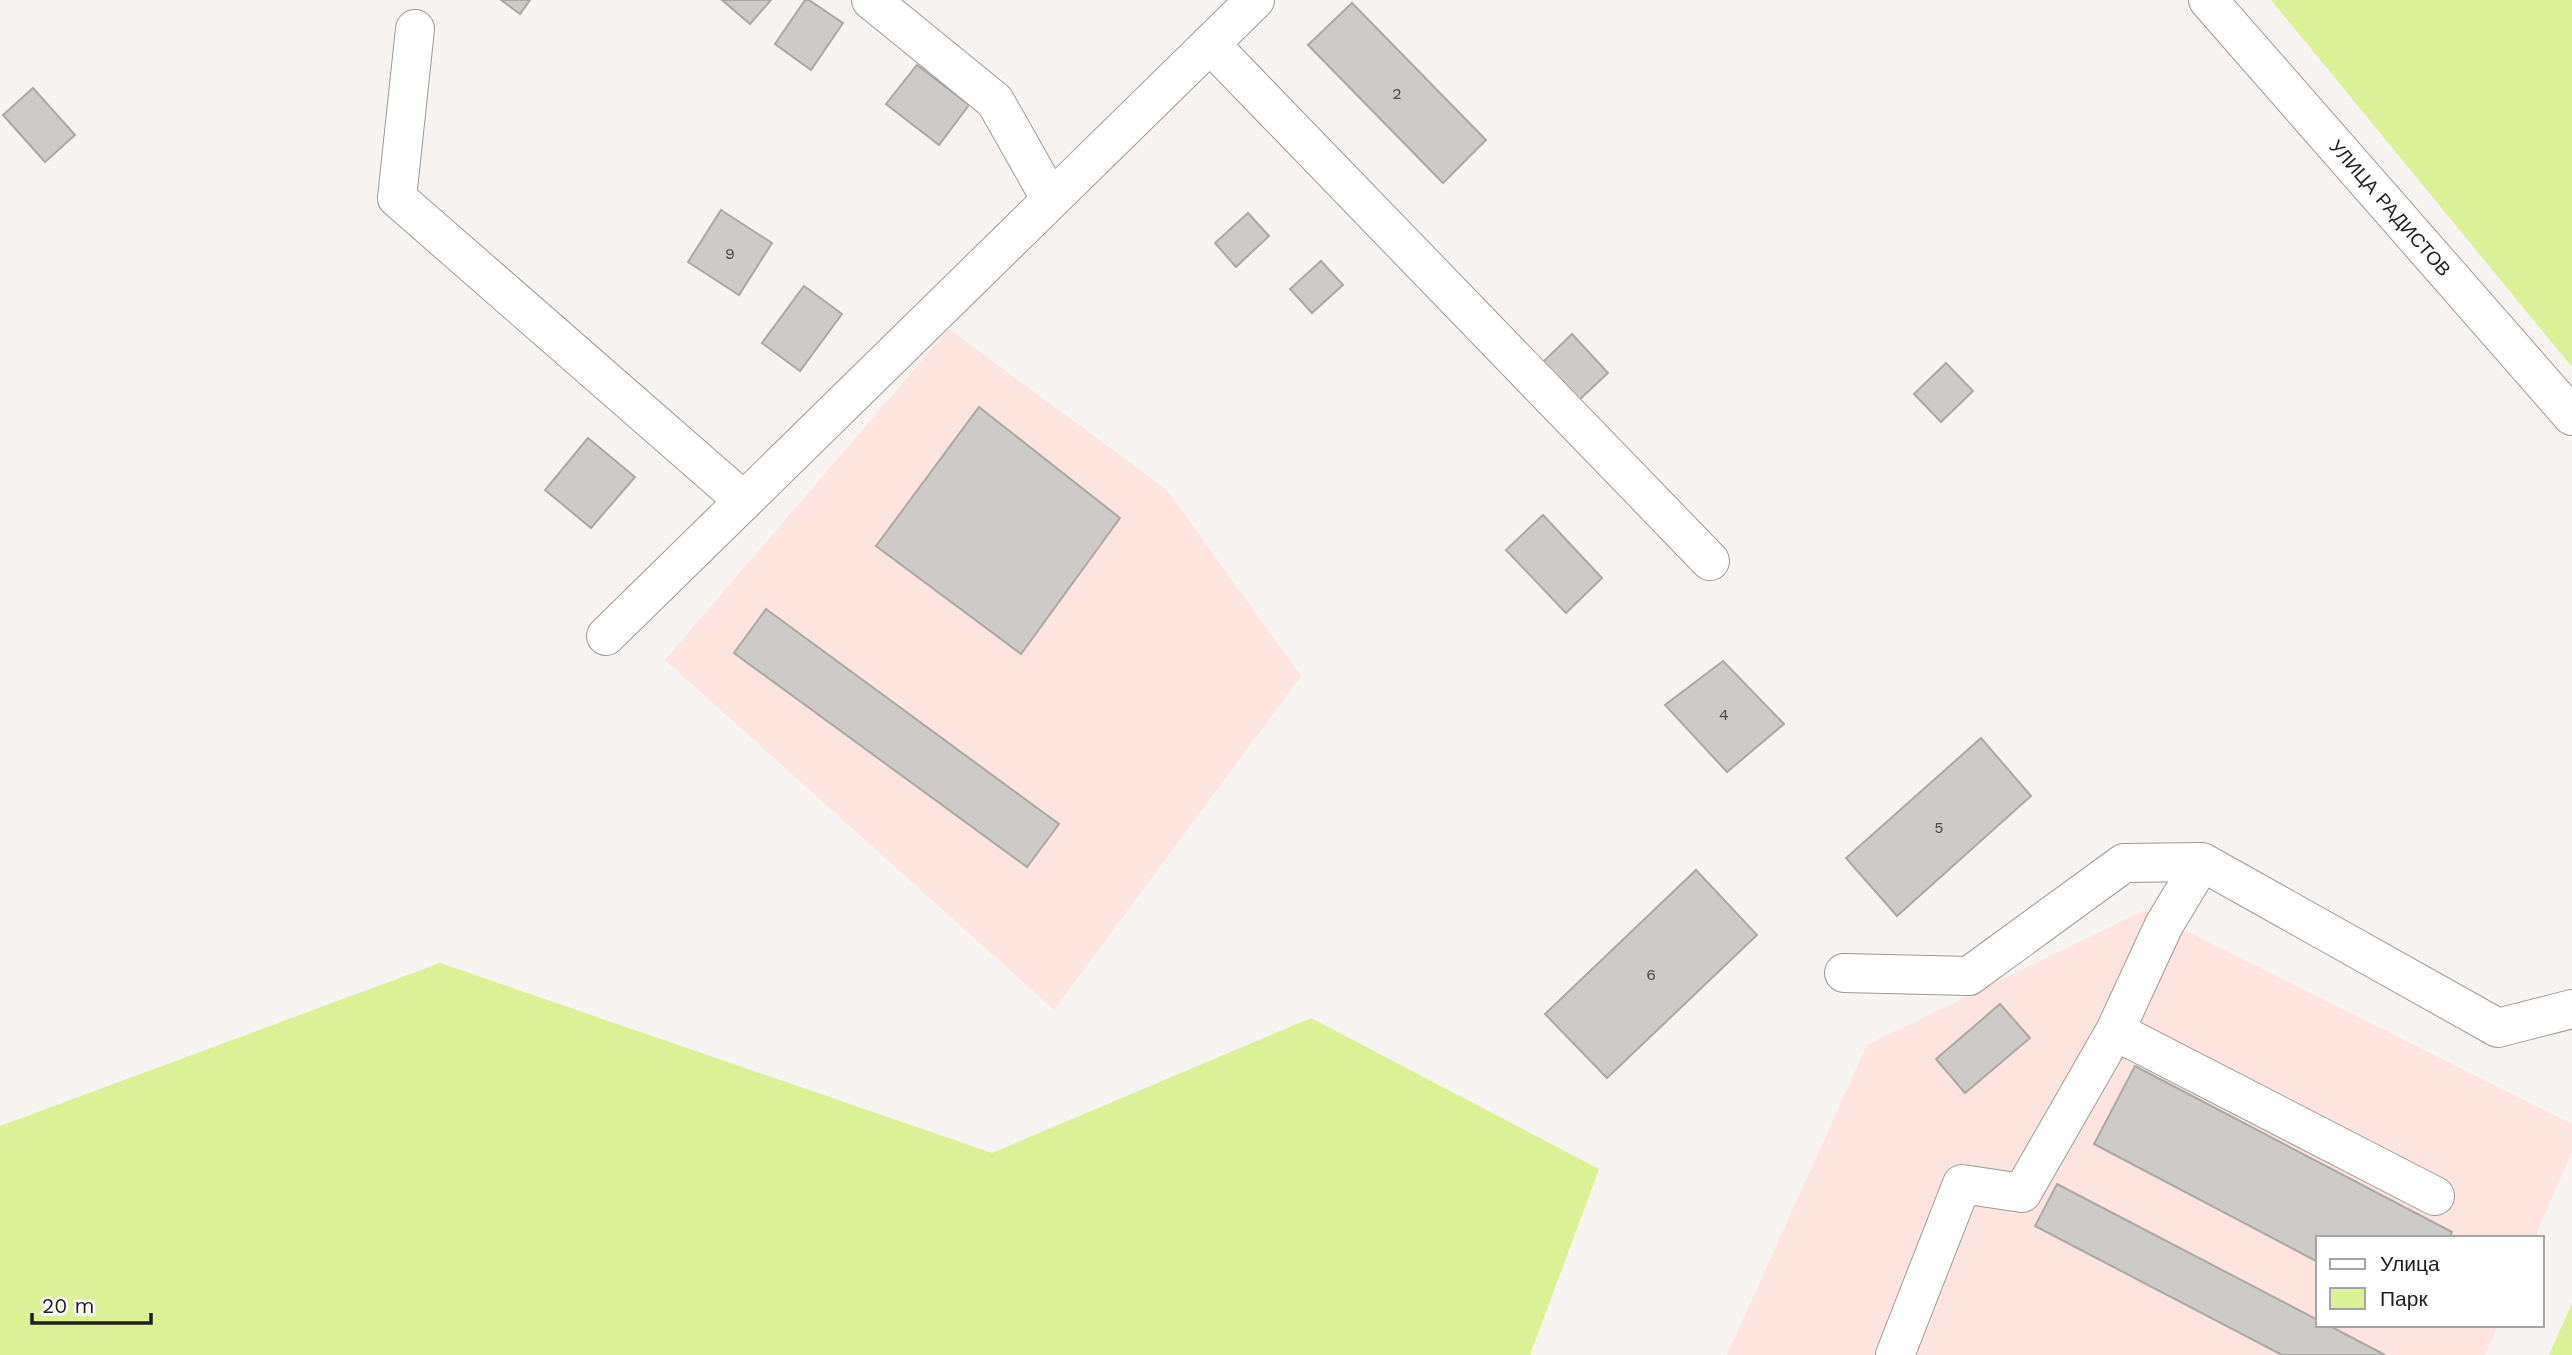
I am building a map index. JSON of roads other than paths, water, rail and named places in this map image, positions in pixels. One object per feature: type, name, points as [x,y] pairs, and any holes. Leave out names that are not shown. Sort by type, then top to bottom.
[{"type":"street","points":[[871,0],[995,101],[1051,200]]},
{"type":"street","points":[[606,636],[1255,0]]},
{"type":"street","name":"УЛИЦА РАДИСТОВ","points":[[2208,0],[2572,416]]},
{"type":"street","points":[[415,29],[397,198],[744,501]]},
{"type":"street","points":[[1210,44],[1710,561]]},
{"type":"street","points":[[1895,1355],[1962,1184],[2022,1193],[2115,1031],[2164,925],[2202,862]]},
{"type":"street","points":[[1844,974],[1969,976],[2124,863],[2202,862],[2498,1028],[2572,1009]]},
{"type":"street","points":[[2115,1031],[2435,1196]]}]
